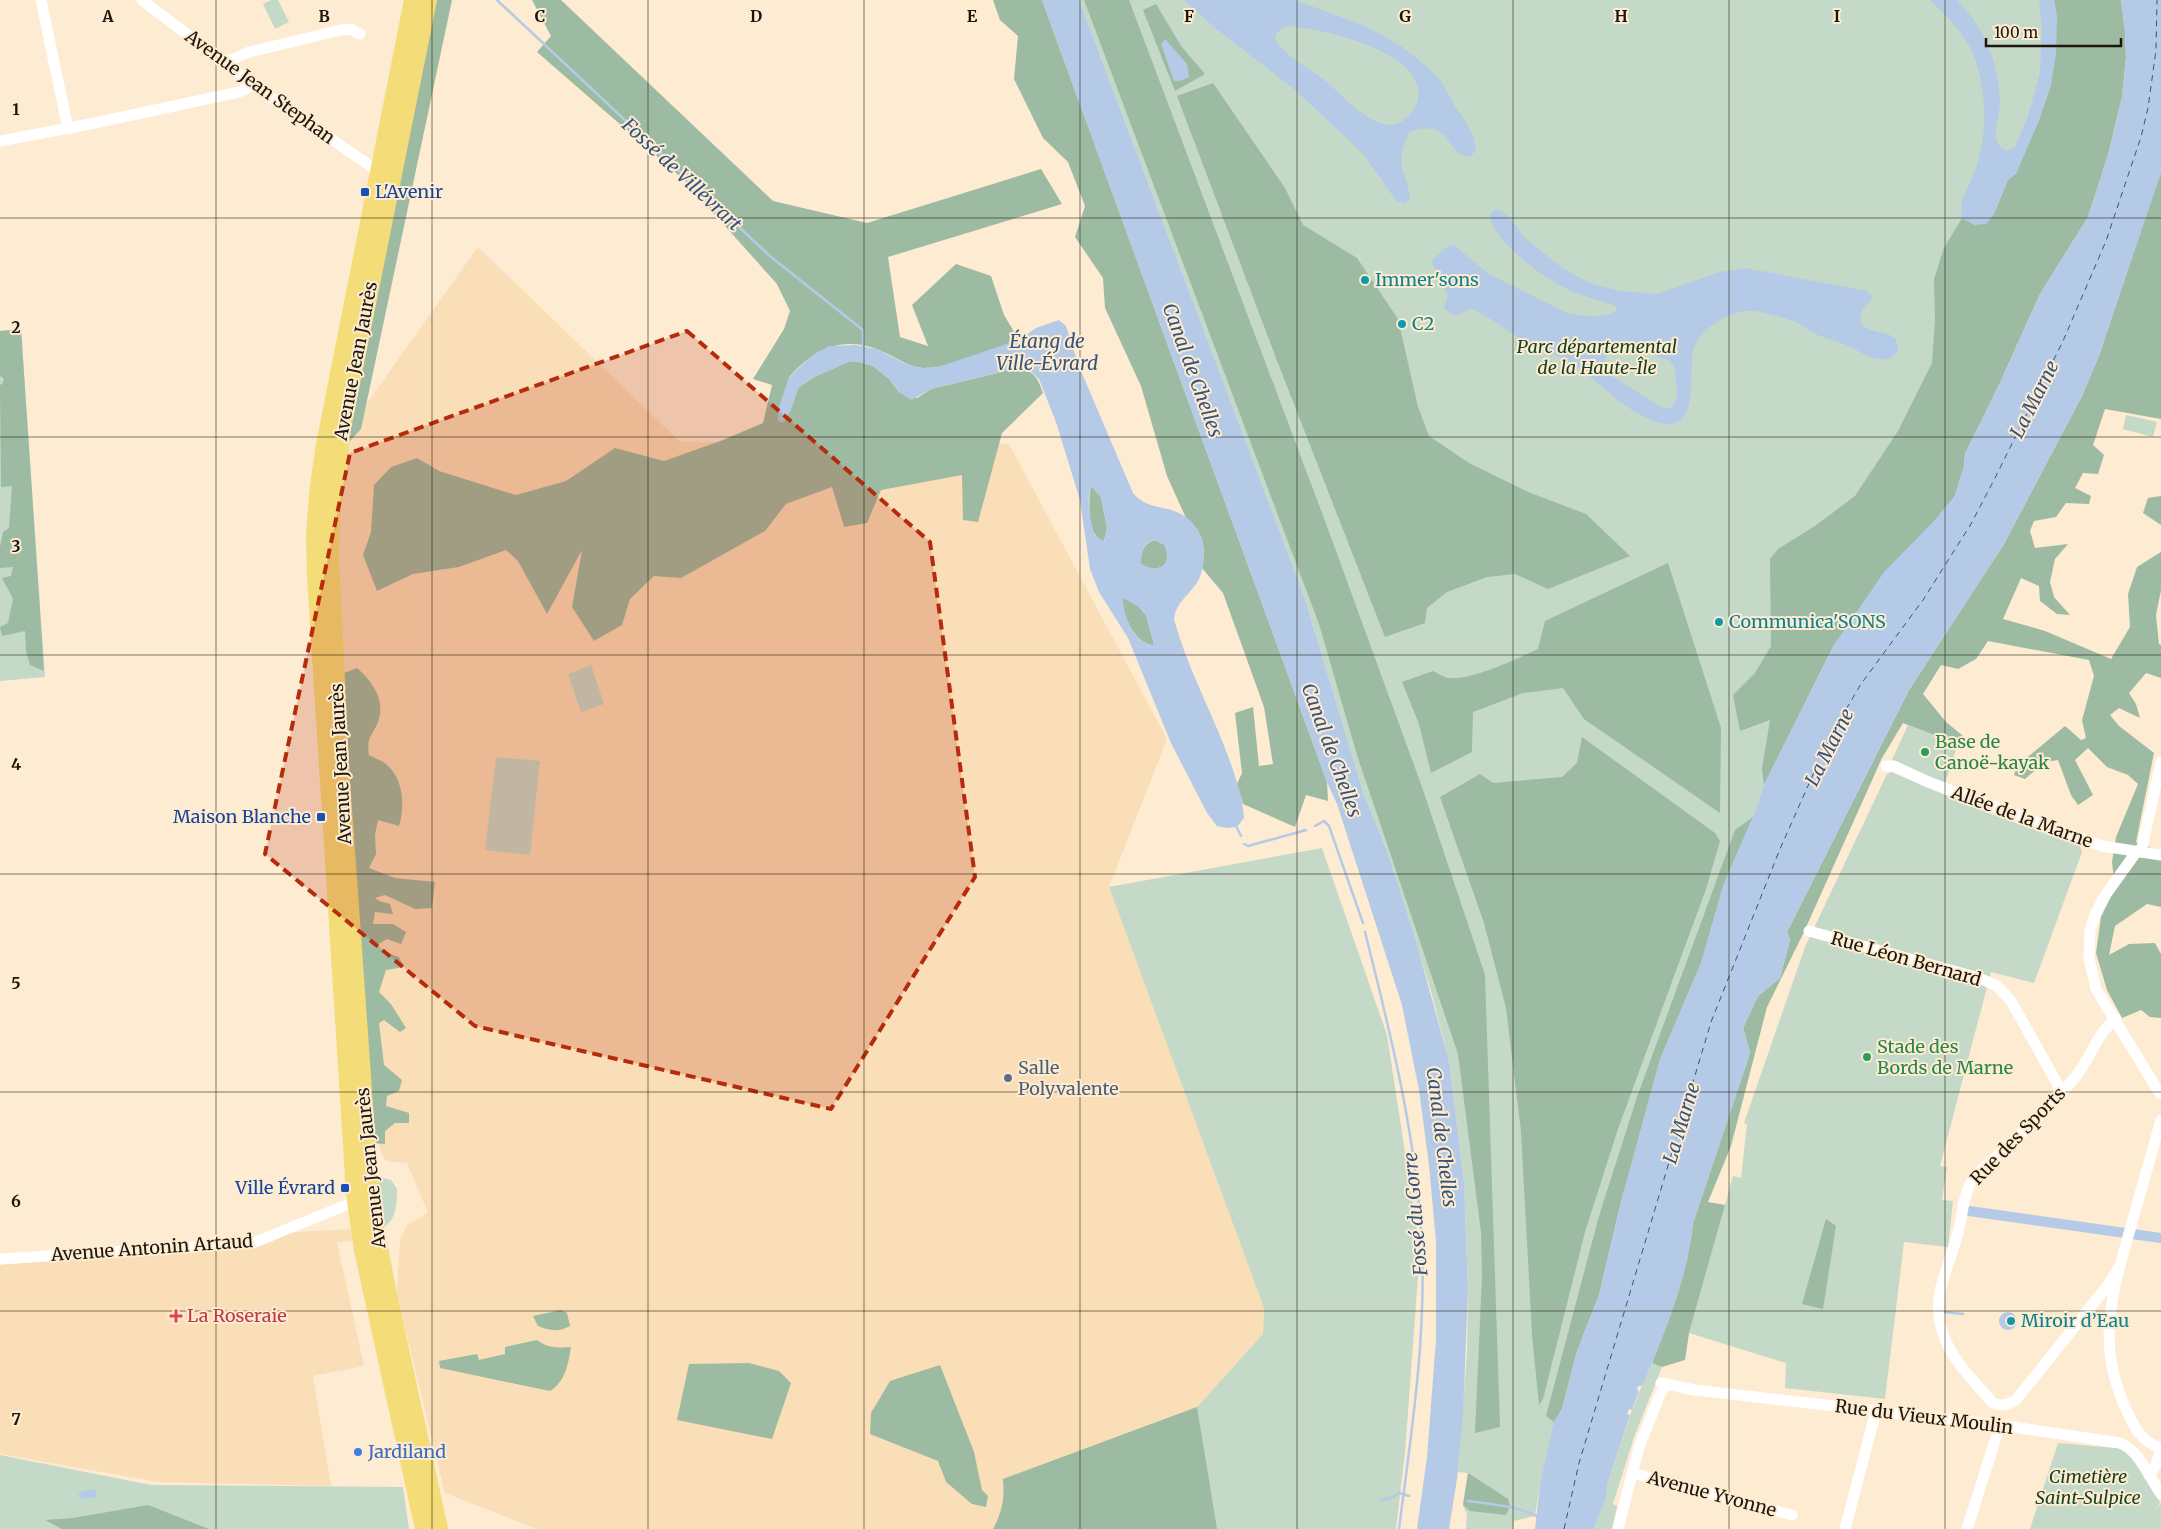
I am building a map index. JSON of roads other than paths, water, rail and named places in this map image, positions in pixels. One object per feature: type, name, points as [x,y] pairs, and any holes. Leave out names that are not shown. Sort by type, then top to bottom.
[{"type":"main road","name":"Avenue Jean Jaurès","points":[[413,0],[324,450],[315,536],[326,745],[356,1201],[363,1250],[424,1529]]},
{"type":"main road","name":"Avenue Jean Jaurès","points":[[428,0],[342,428],[331,520],[330,558],[340,766],[371,1203],[386,1285],[439,1529]]},
{"type":"street","points":[[41,0],[68,128]]},
{"type":"street","name":"Avenue Jean Stephan","points":[[142,0],[253,85],[379,172]]},
{"type":"street","points":[[224,63],[249,52],[341,30],[350,29],[360,34]]},
{"type":"street","points":[[0,141],[239,92],[253,85]]},
{"type":"street","points":[[370,288],[372,251],[384,182],[379,172]]},
{"type":"street","points":[[2161,762],[2139,851],[2104,897],[2094,917],[2088,947],[2091,975],[2096,989],[2116,1019],[2161,1096]]},
{"type":"street","name":"Allée de la Marne","points":[[1886,766],[1894,766],[1936,785],[2085,841],[2102,846],[2161,855]]},
{"type":"street","name":"Rue Léon Bernard","points":[[1809,931],[1979,978],[1997,986],[2011,1001],[2062,1092]]},
{"type":"street","name":"Rue des Sports","points":[[2096,1300],[2016,1400],[2008,1405],[2001,1406],[1993,1403],[1947,1348],[1938,1320],[1939,1300],[1958,1234],[1962,1204],[1969,1184],[2062,1092],[2090,1056],[2104,1027],[2116,1019]]},
{"type":"street","points":[[2149,1475],[2156,1465],[2161,1449],[2152,1445],[2138,1434],[2116,1384],[2108,1343],[2110,1306],[2119,1267],[2161,1120]]},
{"type":"street","name":"Avenue Antonin Artaud","points":[[0,1259],[253,1243],[356,1201]]},
{"type":"street","points":[[2110,1306],[2096,1300],[2119,1267]]},
{"type":"street","name":"Rue du Vieux Moulin","points":[[1632,1473],[1646,1428],[1664,1383],[1695,1390],[2000,1425],[2120,1443],[2127,1445],[2161,1494]]},
{"type":"street","points":[[1845,1529],[1876,1411]]},
{"type":"street","points":[[1967,1529],[2000,1425]]},
{"type":"street","points":[[1618,1529],[1632,1473]]},
{"type":"street","name":"Avenue Yvonne","points":[[1632,1473],[1792,1515]]},
{"type":"water","name":"Canal de Chelles","points":[[1042,0],[1079,0],[1304,596],[1364,795],[1387,851],[1417,945],[1449,1061],[1464,1182],[1468,1289],[1463,1416],[1457,1479],[1449,1529],[1417,1529],[1427,1457],[1436,1340],[1436,1241],[1429,1165],[1419,1090],[1402,1005],[1337,804],[1327,782]]},
{"type":"water","points":[[1184,0],[1295,0],[1365,26],[1401,46],[1431,70],[1443,84],[1466,122],[1474,138],[1476,150],[1470,157],[1462,155],[1456,151],[1439,131],[1421,129],[1409,132],[1403,146],[1401,163],[1410,198],[1405,203],[1397,202],[1364,155],[1337,129],[1294,89],[1215,28]],"holes":[[[1287,26],[1321,31],[1363,43],[1400,62],[1412,74],[1419,91],[1413,111],[1401,122],[1392,125],[1381,123],[1364,114],[1327,82],[1285,52],[1275,39],[1277,32]]]},
{"type":"water","points":[[1930,0],[1957,0],[1976,23],[1983,35],[1993,59],[1999,87],[2000,102],[1996,130],[1997,142],[2006,151],[2015,147],[2027,119],[2040,72],[2042,27],[2039,0],[2054,0],[2057,18],[2056,54],[2051,85],[2038,123],[2016,174],[2008,180],[1994,214],[1986,224],[1975,225],[1962,218],[1961,211],[1963,198],[1976,168],[1983,140],[1983,96],[1978,68],[1965,39]]},
{"type":"water","name":"La Marne","points":[[2121,0],[2161,0],[2161,173],[2100,353],[2082,396],[2004,544],[1909,690],[1787,932],[1790,940],[1780,978],[1758,996],[1743,1028],[1750,1053],[1693,1223],[1686,1265],[1674,1306],[1642,1386],[1638,1386],[1637,1390],[1639,1391],[1632,1410],[1629,1409],[1627,1414],[1630,1415],[1607,1485],[1606,1498],[1594,1529],[1535,1529],[1540,1484],[1554,1422],[1562,1409],[1576,1354],[1599,1295],[1621,1202],[1660,1059],[1701,963],[1724,883],[1753,817],[1764,785],[1834,645],[1884,572],[1933,522],[1955,496],[1964,467],[1965,454],[2040,294],[2088,217],[2108,155],[2122,97],[2126,58]]},
{"type":"water","points":[[1165,39],[1187,64],[1189,77],[1180,81],[1174,81],[1161,44]]},
{"type":"water","points":[[1495,209],[1502,211],[1510,218],[1525,238],[1562,268],[1592,284],[1621,291],[1657,294],[1720,272],[1745,268],[1867,291],[1872,296],[1871,301],[1862,311],[1861,324],[1870,330],[1892,336],[1896,339],[1898,350],[1891,358],[1877,359],[1867,356],[1845,344],[1817,335],[1800,324],[1773,315],[1757,311],[1745,311],[1730,315],[1708,328],[1697,340],[1692,356],[1691,394],[1685,416],[1678,422],[1667,424],[1655,422],[1618,400],[1571,362],[1531,345],[1479,312],[1469,309],[1455,316],[1444,309],[1448,295],[1431,261],[1448,246],[1454,245],[1487,273],[1567,313],[1599,316],[1616,311],[1616,306],[1569,290],[1534,269],[1500,237],[1493,226],[1490,215]],"holes":[[[1639,349],[1670,361],[1674,367],[1678,396],[1671,408],[1663,408],[1610,375],[1604,365],[1606,356],[1616,350]]]},
{"type":"water","name":"Étang de Ville-Évrard","points":[[1059,320],[1066,326],[1078,364],[1133,493],[1140,500],[1148,504],[1182,514],[1190,520],[1200,535],[1204,549],[1202,572],[1196,584],[1179,604],[1174,619],[1187,657],[1237,782],[1244,818],[1237,827],[1217,826],[1207,813],[1171,743],[1128,638],[1099,592],[1090,569],[1080,500],[1056,422],[1039,379],[1030,371],[1018,368],[931,389],[911,400],[899,392],[889,379],[873,366],[860,362],[848,362],[814,377],[798,388],[790,412],[783,423],[778,421],[778,410],[789,377],[814,354],[829,346],[855,345],[877,349],[906,364],[921,368],[938,367],[1019,340],[1036,328]],"holes":[[[1091,486],[1101,497],[1107,528],[1104,541],[1095,536],[1092,524],[1089,511]],[[1155,540],[1165,545],[1167,553],[1166,562],[1158,568],[1150,568],[1141,564],[1145,546]],[[1123,598],[1138,606],[1146,615],[1154,645],[1147,644],[1136,635],[1127,620]]]},
{"type":"water","points":[[2004,1312],[2012,1312],[2017,1317],[2015,1328],[2004,1330],[1999,1325],[1999,1317]]},
{"type":"water","points":[[91,1489],[96,1490],[96,1497],[84,1499],[78,1497],[80,1492]]},
{"type":"waterway","name":"Fossé de Villévrart","points":[[497,0],[771,257],[863,330],[863,349]]},
{"type":"waterway","name":"Fossé du Gorre","points":[[1315,826],[1324,821],[1329,826],[1363,923]]},
{"type":"waterway","name":"Fossé du Gorre","points":[[1236,826],[1241,836]]},
{"type":"waterway","name":"Fossé du Gorre","points":[[1244,844],[1248,846],[1306,830]]},
{"type":"waterway","name":"Fossé du Gorre","points":[[1365,932],[1393,1048],[1409,1127],[1415,1166],[1422,1246],[1423,1282],[1420,1353],[1399,1529]]},
{"type":"waterway","points":[[1969,1211],[2161,1238]]},
{"type":"waterway","points":[[1944,1312],[1963,1314]]},
{"type":"waterway","points":[[1381,1500],[1391,1498],[1399,1493],[1409,1496]]},
{"type":"waterway","points":[[1468,1501],[1513,1508],[1539,1517]]},
{"type":"place","name":"L'Avenir","points":[[365,192]]},
{"type":"place","name":"Immer'sons","points":[[1365,280]]},
{"type":"place","name":"C2","points":[[1402,324]]},
{"type":"place","name":"Communica'SONS","points":[[1719,622]]},
{"type":"place","name":"Base de Canoë-kayak","points":[[1925,752]]},
{"type":"place","name":"Maison Blanche","points":[[321,817]]},
{"type":"place","name":"Stade des Bords de Marne","points":[[1867,1057]]},
{"type":"place","name":"Salle Polyvalente","points":[[1008,1078]]},
{"type":"place","name":"Ville Évrard","points":[[345,1188]]},
{"type":"place","name":"La Roseraie","points":[[176,1316]]},
{"type":"place","name":"Miroir d’Eau","points":[[2011,1321]]},
{"type":"place","name":"Jardiland","points":[[358,1452]]},
{"type":"park label","name":"Parc départemental de la Haute-Île","points":[[1597,357]]},
{"type":"park label","name":"Cimetière Saint-Sulpice","points":[[2088,1487]]}]
